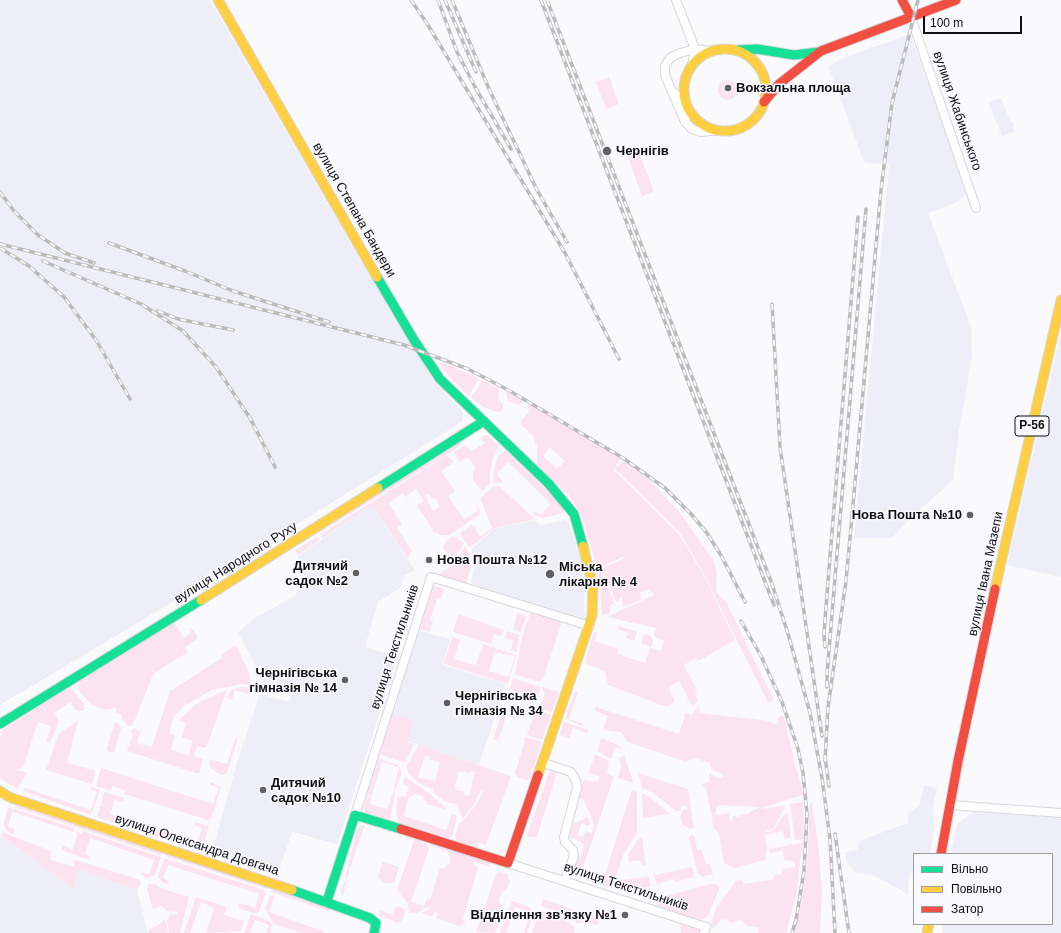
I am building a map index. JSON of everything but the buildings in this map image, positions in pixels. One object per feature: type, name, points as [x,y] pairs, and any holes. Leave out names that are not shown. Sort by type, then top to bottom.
[{"type":"street","name":"вулиця Степана Бандери","points":[[218,0],[414,340],[440,379],[484,421]]},
{"type":"street","points":[[676,0],[695,49],[692,66]]},
{"type":"street","name":"вулиця Жабинського","points":[[902,0],[910,17],[976,208]]},
{"type":"street","points":[[821,51],[779,84],[754,119],[744,126],[733,130],[701,132],[692,129],[685,122],[665,75],[666,66],[670,58],[680,53],[695,49],[711,51],[722,49],[756,50],[794,54],[821,51],[956,0]]},
{"type":"street","points":[[734,50],[750,57],[761,70],[765,80],[766,92],[764,103]]},
{"type":"street","points":[[685,122],[688,107],[684,86],[686,76],[700,57],[711,51]]},
{"type":"street","points":[[667,81],[672,90],[700,122],[710,128],[720,130]]},
{"type":"street","name":"вулиця Івана Мазепи","points":[[941,853],[1018,483],[1061,300]]},
{"type":"street","points":[[484,421],[549,484],[574,514],[589,566],[593,587],[592,616],[590,626],[544,763],[508,863]]},
{"type":"street","name":"вулиця Народного Руху","points":[[0,724],[220,588],[484,421]]},
{"type":"street","name":"вулиця Текстильників","points":[[327,901],[431,577],[590,626]]},
{"type":"street","points":[[544,763],[571,772],[576,780],[577,788],[564,837],[565,842],[573,850],[574,856],[565,880]]},
{"type":"street","name":"вулиця Олександра Довгача","points":[[0,791],[9,798],[327,901],[370,918],[376,923],[374,933]]},
{"type":"street","points":[[950,805],[1061,813]]},
{"type":"street","name":"вулиця Текстильників","points":[[355,815],[565,880],[706,927],[704,933]]},
{"type":"shaded area","points":[[0,0],[210,0],[359,258],[398,318],[431,376],[448,397],[462,410],[463,421],[270,541],[264,547],[0,705]]},
{"type":"shaded area","points":[[910,34],[968,192],[958,202],[928,213],[971,327],[972,357],[959,432],[953,480],[917,512],[892,538],[854,538],[889,165],[864,162],[828,66],[848,56]]},
{"type":"shaded area","points":[[609,77],[619,104],[606,109],[596,82]]},
{"type":"shaded area","points":[[728,80],[735,83],[738,90],[735,97],[728,100],[721,97],[718,90],[721,83]]},
{"type":"shaded area","points":[[1001,98],[1010,121],[1012,121],[1014,126],[1012,126],[1014,131],[1002,136],[988,102]]},
{"type":"shaded area","points":[[639,153],[654,191],[642,196],[628,157]]},
{"type":"shaded area","points":[[1061,332],[1061,577],[1007,565]]},
{"type":"shaded area","points":[[438,361],[479,378],[469,396],[449,377]]},
{"type":"shaded area","points":[[483,380],[499,389],[498,398],[503,405],[503,410],[497,412],[484,407],[471,398]]},
{"type":"shaded area","points":[[506,391],[524,401],[519,405],[508,401]]},
{"type":"shaded area","points":[[530,404],[621,458],[614,470],[679,534],[703,574],[735,640],[698,661],[696,658],[684,665],[697,690],[695,692],[698,702],[692,706],[679,681],[668,687],[675,701],[667,707],[608,685],[605,671],[586,664],[585,660],[594,632],[597,633],[594,641],[619,649],[617,654],[645,663],[650,648],[661,651],[664,641],[656,638],[654,635],[656,628],[607,617],[654,595],[650,589],[640,592],[641,600],[623,607],[621,596],[619,601],[616,602],[603,568],[625,558],[625,556],[601,567],[614,603],[610,606],[610,613],[602,615],[600,586],[596,564],[581,514],[569,495],[537,466],[537,446],[533,436],[521,425],[521,420],[529,412],[528,407]],"holes":[[[550,447],[565,461],[557,469],[543,456]]]},
{"type":"shaded area","points":[[486,434],[500,446],[494,454],[490,473],[490,484],[482,491],[473,480],[473,472],[476,469],[468,457],[459,462],[454,452],[466,445],[471,452],[485,443],[481,437]]},
{"type":"shaded area","points":[[460,442],[462,445],[320,532],[319,529]]},
{"type":"shaded area","points":[[505,450],[561,504],[564,511],[563,513],[542,518],[536,516],[533,513],[536,511],[541,515],[551,504],[508,462],[497,474],[503,482],[493,483],[495,465],[499,455]]},
{"type":"shaded area","points":[[447,455],[454,462],[441,471],[455,491],[448,496],[464,519],[479,510],[474,501],[480,509],[479,515],[449,535],[441,535],[434,532],[417,506],[424,501],[416,489],[407,495],[407,498],[403,493],[388,503],[402,524],[397,528],[412,551],[408,558],[372,505],[322,538],[321,534]],"holes":[[[428,493],[432,499],[435,498],[440,507],[433,511],[425,495]]]},
{"type":"shaded area","points":[[623,461],[643,473],[682,515],[713,560],[717,572],[716,592],[726,602],[774,700],[768,703],[704,574],[680,533],[615,469]]},
{"type":"shaded area","points":[[499,486],[535,519],[493,529],[470,548],[461,536],[461,532],[472,524],[480,537],[492,528],[480,498],[494,487]]},
{"type":"shaded area","points":[[372,505],[415,570],[404,576],[401,587],[378,602],[365,647],[398,657],[337,844],[292,832],[277,876],[211,854],[238,760],[260,694],[289,702],[297,682],[288,690],[265,684],[238,632],[258,616],[295,596],[304,578],[298,556]]},
{"type":"shaded area","points":[[535,520],[541,525],[565,520],[569,522],[583,567],[585,620],[474,585],[471,581],[475,567],[471,549],[494,529]]},
{"type":"shaded area","points":[[317,537],[320,540],[298,555],[295,550]]},
{"type":"shaded area","points":[[451,537],[455,537],[464,543],[453,560],[443,548],[445,542]]},
{"type":"shaded area","points":[[465,546],[471,557],[471,567],[466,585],[437,575],[454,565]]},
{"type":"shaded area","points":[[432,585],[444,589],[441,599],[437,599],[430,620],[433,621],[430,632],[418,629]]},
{"type":"shaded area","points":[[531,611],[562,621],[543,679],[539,682],[515,674],[523,634]]},
{"type":"shaded area","points":[[517,613],[526,616],[521,632],[513,629]]},
{"type":"shaded area","points":[[458,614],[504,630],[502,636],[494,634],[491,644],[453,632]]},
{"type":"shaded area","points":[[174,623],[184,638],[191,633],[189,629],[191,628],[197,636],[197,639],[185,647],[188,652],[156,672],[152,677],[135,720],[131,726],[128,726],[122,719],[122,715],[116,713],[116,708],[105,710],[91,705],[78,689],[79,681]]},
{"type":"shaded area","points":[[619,626],[637,632],[634,641],[626,638],[628,633],[618,629]]},
{"type":"shaded area","name":"Чернігівська гімназія № 34","points":[[417,630],[450,639],[443,665],[506,684],[479,765],[407,741],[402,754],[379,747],[399,686],[402,686],[403,683],[401,681]]},
{"type":"shaded area","points":[[507,631],[519,635],[517,652],[511,650],[513,641],[505,638]]},
{"type":"shaded area","points":[[644,634],[651,636],[653,641],[651,647],[641,643]]},
{"type":"shaded area","points":[[452,637],[460,639],[454,659],[476,665],[483,644],[496,648],[489,671],[509,677],[515,656],[497,653],[494,659],[497,649],[514,654],[516,656],[508,684],[444,664]]},
{"type":"shaded area","points":[[236,645],[250,675],[250,685],[242,684],[212,690],[184,706],[173,718],[169,733],[175,735],[171,750],[188,755],[193,741],[182,737],[186,723],[180,721],[181,718],[199,702],[227,690],[206,748],[197,746],[194,756],[203,759],[199,774],[127,751],[133,735],[130,731],[135,728],[140,733],[137,743],[152,747],[170,691],[222,658],[220,655]]},
{"type":"shaded area","points":[[513,678],[541,687],[537,698],[510,689]]},
{"type":"shaded area","points":[[70,687],[84,704],[84,711],[77,711],[70,702],[54,713],[59,722],[50,742],[46,742],[51,726],[38,722],[23,767],[18,770],[27,773],[17,789],[0,778],[0,737],[2,734],[0,732]]},
{"type":"shaded area","points":[[241,687],[251,688],[248,694],[235,690],[232,700],[227,698],[231,690]]},
{"type":"shaded area","points":[[543,687],[559,692],[552,712],[540,708],[545,692],[542,691]]},
{"type":"shaded area","points":[[575,691],[578,692],[569,719],[584,724],[580,725],[565,719]]},
{"type":"shaded area","points":[[699,706],[700,713],[761,720],[777,724],[778,718],[783,715],[803,794],[764,807],[764,809],[786,805],[773,829],[766,831],[763,814],[766,833],[773,830],[787,811],[791,837],[785,839],[783,831],[765,835],[767,848],[765,860],[734,868],[724,863],[719,834],[714,829],[712,820],[716,814],[720,816],[721,814],[729,813],[730,820],[732,821],[733,816],[740,817],[741,814],[747,814],[760,807],[720,805],[716,807],[716,813],[712,818],[706,788],[702,785],[709,781],[709,774],[722,778],[724,775],[711,769],[710,763],[694,758],[686,762],[628,742],[621,732],[603,730],[608,716],[595,711],[596,707],[679,734],[686,713],[691,715]]},
{"type":"shaded area","points":[[536,709],[551,715],[542,740],[527,735]]},
{"type":"shaded area","points":[[502,712],[507,714],[498,741],[493,739]]},
{"type":"shaded area","points":[[390,713],[413,720],[407,742],[414,744],[405,763],[377,753],[379,748],[401,754],[379,747]]},
{"type":"shaded area","points":[[78,721],[67,763],[95,771],[92,784],[46,770],[59,733]]},
{"type":"shaded area","points":[[115,722],[119,724],[121,728],[114,753],[106,751]]},
{"type":"shaded area","points":[[564,722],[588,730],[588,733],[573,728],[569,738],[559,735]]},
{"type":"shaded area","points":[[236,737],[238,738],[227,773],[222,775],[214,771],[210,767],[209,759],[227,764]]},
{"type":"shaded area","points":[[526,737],[542,742],[530,778],[527,780],[517,777],[515,773]]},
{"type":"shaded area","points":[[601,738],[616,744],[624,750],[616,747],[611,759],[597,751]]},
{"type":"shaded area","points":[[419,745],[511,776],[486,845],[478,842],[478,849],[456,841],[455,837],[458,826],[476,805],[484,790],[481,789],[476,801],[463,818],[456,804],[445,802],[434,793],[433,789],[417,782],[409,774],[406,767]],"holes":[[[425,755],[430,757],[429,759],[440,763],[435,781],[418,777]],[[459,771],[470,773],[471,771],[475,772],[469,796],[464,795],[464,791],[457,790],[455,787]]]},
{"type":"shaded area","points":[[595,754],[609,761],[607,774],[614,777],[580,876],[572,874],[575,856],[581,856],[584,844],[571,837],[568,826],[588,817],[590,824],[588,826],[582,823],[577,835],[583,837],[586,831],[592,833],[594,826],[591,815],[583,799],[578,798],[584,779],[593,782],[599,781],[599,776],[589,773]]},
{"type":"shaded area","points":[[624,756],[634,783],[618,778],[621,767],[619,758]]},
{"type":"shaded area","points":[[376,758],[398,765],[402,772],[396,789],[394,789],[399,767],[382,762],[371,797],[367,795]]},
{"type":"shaded area","points":[[551,767],[558,769],[537,837],[528,837],[527,835]]},
{"type":"shaded area","points":[[101,768],[213,804],[219,788],[210,785],[210,782],[221,787],[211,819],[208,820],[124,794],[125,790],[112,786],[111,790],[96,786]]},
{"type":"shaded area","points":[[638,773],[688,789],[694,828],[690,829],[683,825],[680,816],[684,809],[688,810],[687,806],[681,806],[680,811],[676,811],[653,793],[642,788]]},
{"type":"shaded area","points":[[405,777],[430,794],[446,808],[446,810],[427,804],[422,796],[415,794],[408,798],[404,816],[446,830],[452,814],[457,816],[452,837],[448,838],[398,822],[396,810],[398,796],[406,797],[409,786],[403,784]]},
{"type":"shaded area","points":[[924,785],[937,788],[933,807],[934,827],[930,853],[913,853],[913,871],[909,874],[908,894],[873,875],[856,873],[847,863],[845,852],[858,849],[859,841],[908,823],[908,813],[919,806]]},
{"type":"shaded area","points":[[91,787],[100,790],[91,815],[23,791],[25,788],[91,810],[97,792],[91,789]]},
{"type":"shaded area","points":[[634,790],[637,792],[637,833],[623,855],[612,888],[584,879],[586,874],[604,878],[631,792]]},
{"type":"shaded area","points":[[394,791],[395,794],[390,820],[365,812],[363,809],[367,796],[371,798],[370,804],[387,809]]},
{"type":"shaded area","points":[[104,792],[124,798],[123,802],[114,800],[111,813],[108,807],[110,814],[198,842],[202,828],[194,825],[196,822],[209,826],[202,849],[200,851],[111,822],[107,819],[107,814],[106,821],[97,817],[101,805],[107,806],[101,804]]},
{"type":"shaded area","points":[[642,793],[651,798],[670,814],[643,818]]},
{"type":"shaded area","points":[[803,802],[804,839],[795,840],[790,804]]},
{"type":"shaded area","points":[[810,803],[812,803],[818,843],[822,891],[820,933],[793,933],[801,905],[807,866]]},
{"type":"shaded area","points":[[15,805],[162,852],[161,855],[15,807]]},
{"type":"shaded area","points":[[8,807],[13,809],[8,826],[14,829],[14,834],[8,832],[4,824]]},
{"type":"shaded area","points":[[14,809],[74,828],[73,832],[13,812]]},
{"type":"shaded area","points":[[974,812],[1061,817],[1061,933],[942,933],[943,925],[1053,925],[1053,853],[951,853],[957,824]]},
{"type":"shaded area","points":[[365,825],[349,871],[343,896],[341,892],[344,882],[346,882],[347,879],[345,878],[357,829],[360,826]]},
{"type":"shaded area","points":[[76,831],[82,834],[83,831],[161,857],[155,875],[147,879],[141,874],[142,872],[149,874],[154,860],[90,838],[85,854],[91,856],[90,860],[62,850],[63,846],[73,850],[77,834]]},
{"type":"shaded area","points":[[2,832],[51,851],[51,860],[74,867],[74,861],[76,860],[138,879],[141,883],[137,890],[78,869],[74,889],[2,836]]},
{"type":"shaded area","points":[[0,835],[74,888],[78,869],[137,890],[148,933],[0,933]]},
{"type":"shaded area","points":[[692,835],[695,837],[697,850],[702,850],[706,864],[710,864],[713,874],[702,877],[697,872],[689,837]]},
{"type":"shaded area","points":[[640,837],[642,837],[646,865],[643,866],[640,860],[629,861],[628,855]]},
{"type":"shaded area","points":[[415,838],[424,843],[490,861],[489,867],[474,861],[474,865],[478,868],[463,918],[465,923],[459,926],[436,918],[438,913],[434,912],[432,917],[422,913],[431,907],[417,913],[409,913],[408,904],[397,890]],"holes":[[[426,844],[449,852],[450,863],[443,869],[440,868],[430,900],[427,899],[424,906],[411,902],[429,849]]]},
{"type":"shaded area","points":[[802,843],[797,892],[786,933],[758,933],[759,927],[747,926],[741,920],[730,923],[727,920],[721,919],[714,928],[710,927],[716,908],[736,881],[742,880],[744,884],[772,880],[775,875],[782,874],[781,869],[795,867],[794,861],[784,860],[783,851],[771,853],[768,849]]},
{"type":"shaded area","points":[[166,853],[267,886],[267,889],[165,856]]},
{"type":"shaded area","points":[[164,858],[264,890],[266,892],[258,913],[253,913],[239,908],[239,903],[255,908],[259,894],[168,865],[163,878],[169,881],[168,884],[162,882],[158,877]]},
{"type":"shaded area","points":[[383,862],[399,867],[394,883],[383,883],[378,877]]},
{"type":"shaded area","points":[[692,867],[694,877],[676,882],[674,879],[657,884],[654,875]]},
{"type":"shaded area","points":[[497,871],[507,874],[510,881],[506,890],[502,892],[499,901],[502,907],[495,914],[501,919],[495,933],[475,931],[478,927]]},
{"type":"shaded area","points":[[649,877],[651,887],[631,889],[631,894],[617,890],[620,880]]},
{"type":"shaded area","points":[[149,884],[155,884],[158,887],[189,897],[180,933],[169,933],[167,920],[170,915],[177,914],[178,912],[166,911],[162,906],[153,909],[147,889]]},
{"type":"shaded area","points":[[709,884],[717,884],[720,887],[707,917],[700,920],[656,906],[657,899]]},
{"type":"shaded area","points":[[272,886],[332,907],[329,911],[271,892]]},
{"type":"shaded area","points":[[275,895],[269,912],[322,931],[323,933],[302,933],[274,924],[265,909],[270,896]]},
{"type":"shaded area","points":[[196,897],[227,907],[224,915],[244,921],[241,931],[206,933],[214,908],[201,902],[190,933],[184,933]]},
{"type":"shaded area","points":[[543,899],[599,919],[597,925],[586,922],[577,923],[572,917],[541,906]]},
{"type":"shaded area","points":[[512,901],[529,907],[533,913],[527,933],[524,933],[530,912],[515,907],[506,933],[500,933]]},
{"type":"shaded area","points":[[396,906],[405,909],[404,918],[398,923],[378,915],[380,910],[392,915]]},
{"type":"shaded area","points":[[540,910],[566,919],[566,921],[575,928],[574,933],[532,933]]},
{"type":"shaded area","points":[[251,914],[269,921],[272,925],[271,933],[266,933],[269,925],[255,920],[250,933],[244,933]]},
{"type":"shaded area","points":[[165,919],[168,933],[149,933],[148,930],[159,925]]},
{"type":"shaded area","points":[[686,922],[702,930],[701,933],[681,933],[680,923]]},
{"type":"railway","points":[[411,0],[428,25],[565,253],[619,359]]},
{"type":"railway","points":[[438,0],[457,52],[475,87],[511,149]]},
{"type":"railway","points":[[445,0],[476,72]]},
{"type":"railway","points":[[452,0],[489,89],[537,190],[567,242]]},
{"type":"railway","points":[[541,0],[774,605]]},
{"type":"railway","points":[[547,0],[772,584],[789,637],[810,713],[822,778],[830,839],[835,933]]},
{"type":"railway","points":[[825,761],[828,707],[846,581],[881,190],[892,103],[918,0]]},
{"type":"railway","points":[[0,192],[14,211],[38,235],[65,253],[94,263]]},
{"type":"railway","points":[[827,687],[866,209]]},
{"type":"railway","points":[[825,647],[824,634],[828,581],[858,217]]},
{"type":"railway","points":[[109,243],[185,271],[233,291],[329,322]]},
{"type":"railway","points":[[0,244],[404,345],[468,369],[510,391],[623,458],[665,488],[691,514],[707,533],[722,557],[745,602]]},
{"type":"railway","points":[[0,248],[29,266],[64,297],[96,340],[130,399]]},
{"type":"railway","points":[[43,261],[141,304],[183,331],[216,367],[250,418],[275,467]]},
{"type":"railway","points":[[772,304],[780,447],[822,736]]},
{"type":"railway","points":[[158,311],[178,319],[233,330]]},
{"type":"railway","points":[[741,621],[761,656],[782,702],[798,749],[803,773],[807,814],[804,871],[796,920],[792,933]]},
{"type":"railway","points":[[825,756],[829,786]]},
{"type":"railway","points":[[835,834],[849,933]]},
{"type":"traffic: fast","points":[[738,50],[757,49],[794,55],[819,52]]},
{"type":"traffic: fast","points":[[377,277],[414,340],[440,379],[549,484],[574,514],[583,546]]},
{"type":"traffic: fast","points":[[378,488],[484,421]]},
{"type":"traffic: fast","points":[[0,724],[201,600]]},
{"type":"traffic: fast","points":[[327,901],[355,815],[401,829]]},
{"type":"traffic: fast","points":[[292,890],[370,918],[376,923],[374,933]]},
{"type":"traffic: slow","points":[[218,0],[377,277]]},
{"type":"traffic: slow","points":[[725,49],[741,52],[754,61],[763,74],[766,90],[763,106],[754,119],[741,128],[725,131],[709,128],[696,119],[687,106],[684,90],[687,74],[696,61],[709,52],[725,49]]},
{"type":"traffic: slow","points":[[995,589],[1061,300]]},
{"type":"traffic: slow","points":[[201,600],[378,488]]},
{"type":"traffic: slow","points":[[538,775],[592,616],[593,587],[583,546]]},
{"type":"traffic: slow","points":[[0,791],[9,797],[292,890]]},
{"type":"traffic: slow","points":[[927,933],[929,925]]},
{"type":"traffic: jam","points":[[902,0],[911,17]]},
{"type":"traffic: jam","points":[[764,102],[779,84],[821,51],[956,0]]},
{"type":"traffic: jam","points":[[941,853],[958,761],[995,589]]},
{"type":"traffic: jam","points":[[401,829],[508,863],[538,775]]},
{"type":"place","name":"Вокзальна площа","points":[[728,88]]},
{"type":"place","name":"Чернігів","points":[[607,151]]},
{"type":"place","name":"Нова Пошта №10","points":[[970,515]]},
{"type":"place","name":"Нова Пошта №12","points":[[429,560]]},
{"type":"place","name":"Дитячий садок №2","points":[[356,573]]},
{"type":"place","name":"Міська лікарня № 4","points":[[550,574]]},
{"type":"place","name":"Чернігівська гімназія № 14","points":[[345,680]]},
{"type":"place","name":"Чернігівська гімназія № 34","points":[[447,703]]},
{"type":"place","name":"Дитячий садок №10","points":[[263,790]]},
{"type":"place","name":"Відділення зв’язку №1","points":[[625,915]]}]
